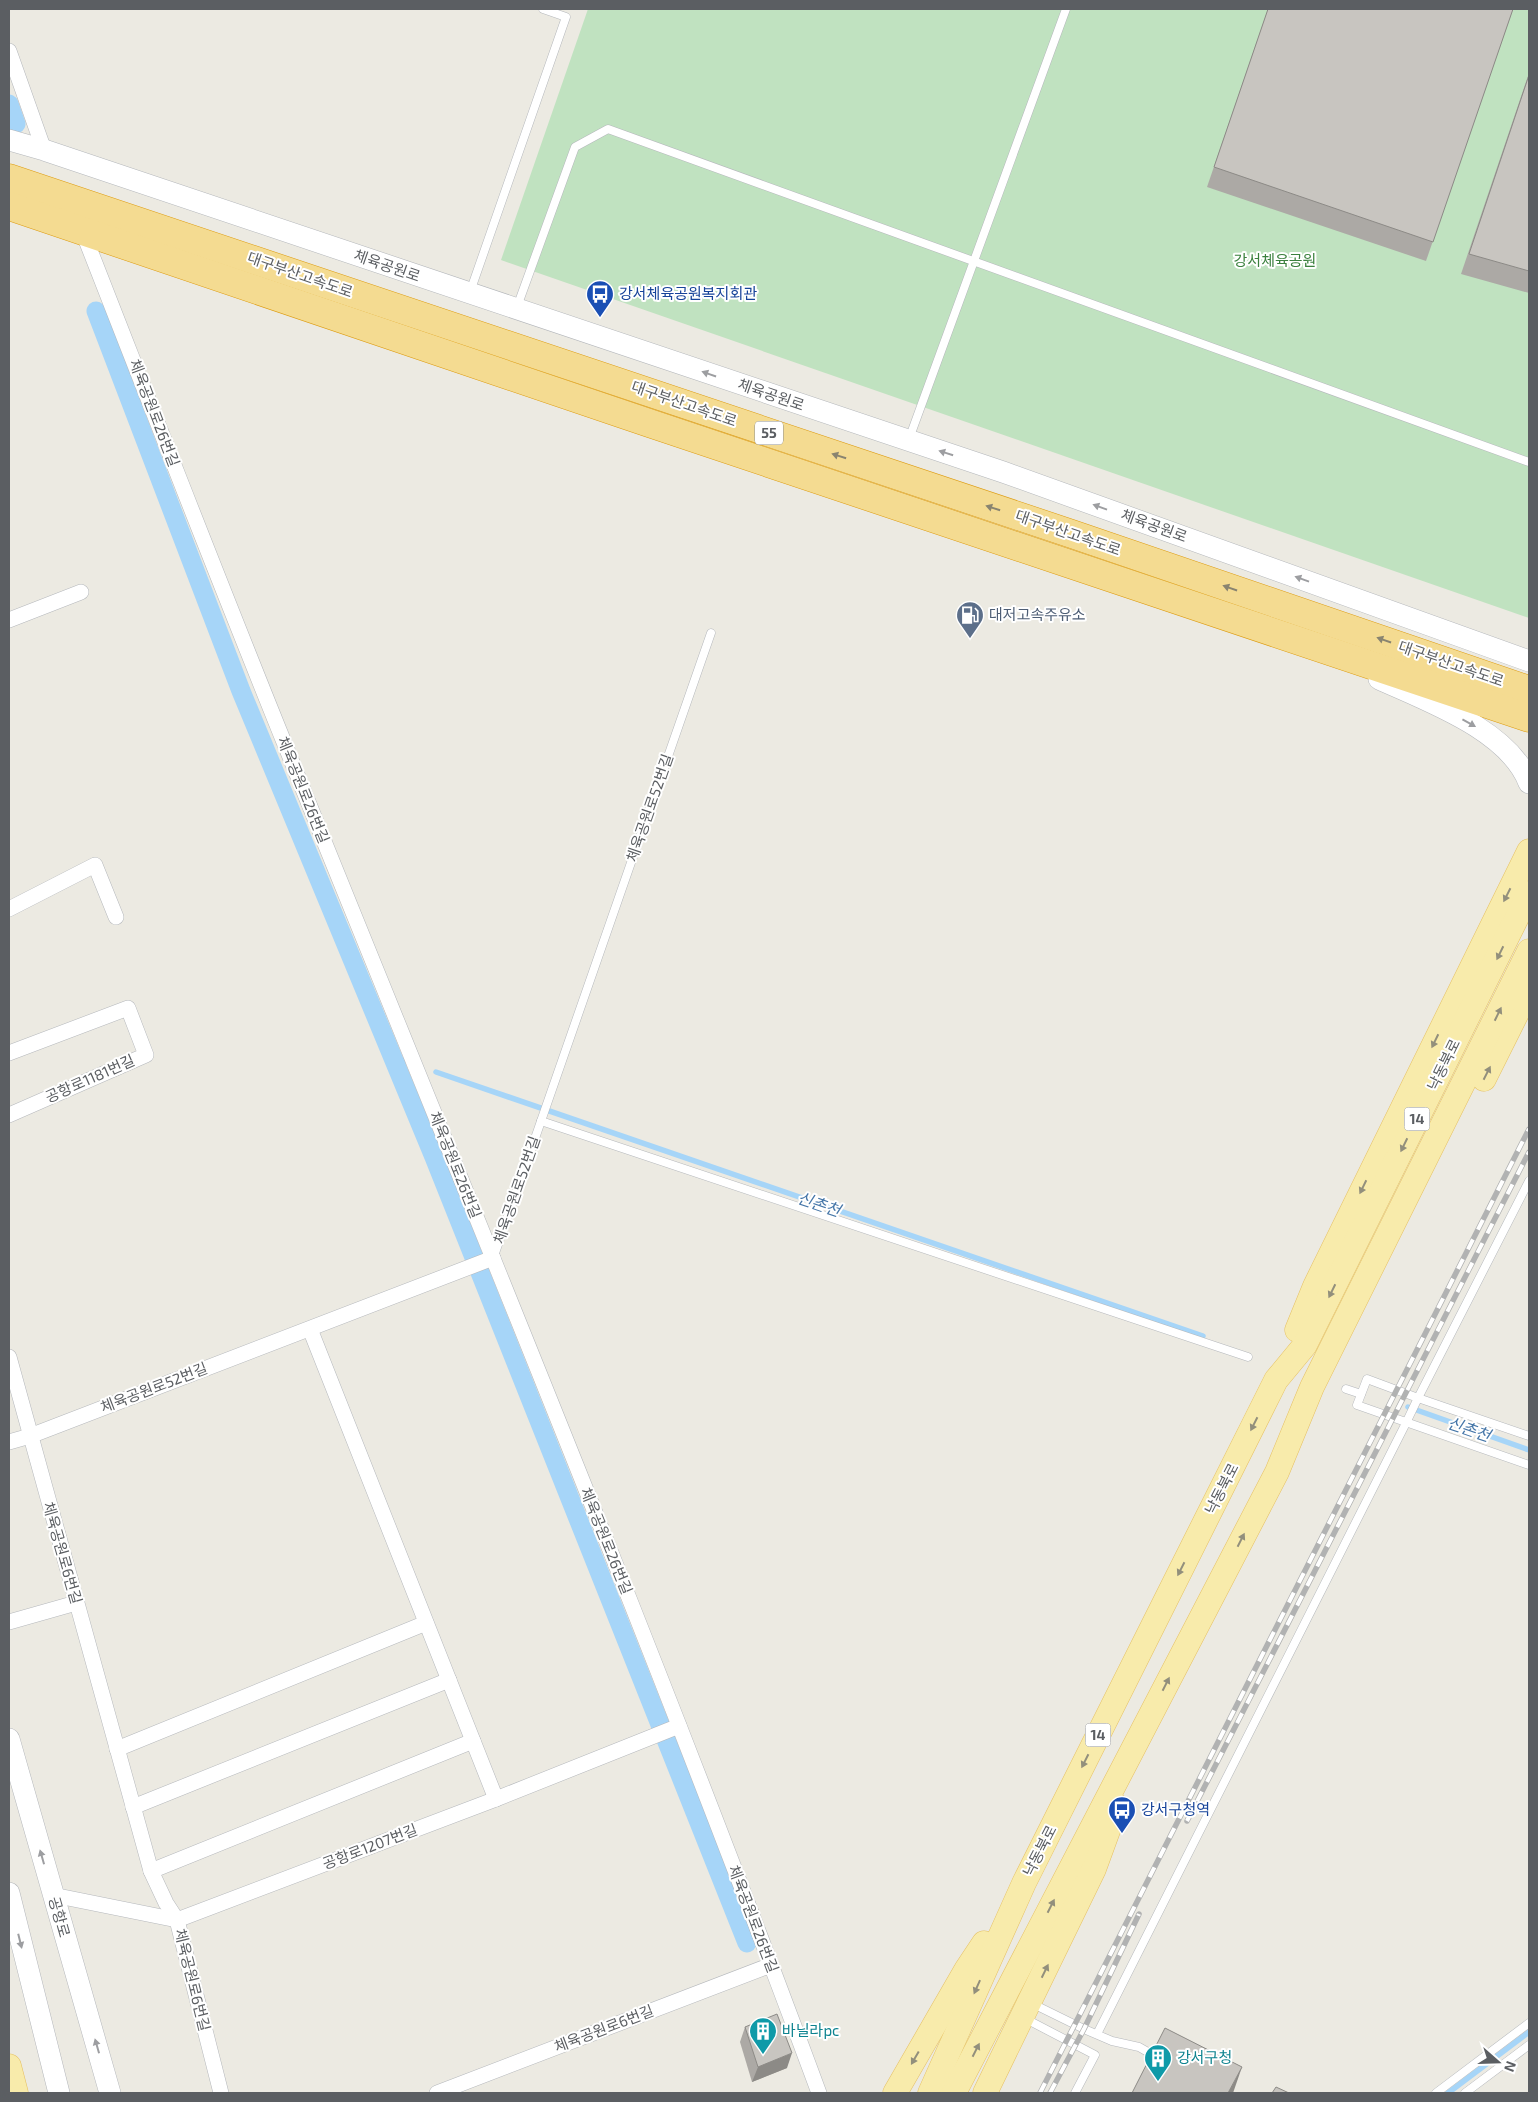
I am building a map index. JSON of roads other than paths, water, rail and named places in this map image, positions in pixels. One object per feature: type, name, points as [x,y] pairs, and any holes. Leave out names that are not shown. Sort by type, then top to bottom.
[{"type":"highway","name":"대구부산고속도로","points":[[9,178],[1082,537],[1529,690]]},
{"type":"highway","name":"대구부산고속도로","points":[[9,206],[1529,718]]},
{"type":"main road","name":"체육공원로","points":[[9,140],[44,150],[1012,476],[1529,661]]},
{"type":"main road","points":[[9,213],[1285,648],[1529,724]]},
{"type":"main road","points":[[1333,590],[1378,598],[1487,635],[1529,645]]},
{"type":"main road","points":[[1362,671],[1445,710],[1481,730],[1521,766],[1529,783]]},
{"type":"main road","points":[[1276,1380],[1314,1286],[1529,851]]},
{"type":"main road","name":"낙동북로","points":[[930,2093],[1024,1883],[1276,1380],[1305,1345],[1529,894]]},
{"type":"main road","name":"낙동북로","points":[[954,2093],[1277,1472],[1312,1387],[1529,951]]},
{"type":"main road","points":[[1277,1472],[1332,1380],[1529,989]]},
{"type":"main road","points":[[985,2093],[1094,1869],[1153,1710]]},
{"type":"main road","name":"공항로","points":[[9,1740],[110,2093]]},
{"type":"main road","points":[[895,2093],[966,1970],[1024,1883]]},
{"type":"main road","points":[[9,1893],[59,2093]]},
{"type":"main road","points":[[9,2066],[16,2093]]},
{"type":"street","points":[[9,51],[44,150]]},
{"type":"street","name":"체육공원로26번길","points":[[86,240],[289,754],[493,1258],[679,1726],[818,2093]]},
{"type":"street","points":[[9,620],[81,592]]},
{"type":"street","points":[[9,909],[95,865],[116,917]]},
{"type":"street","name":"공항로1181번길","points":[[9,1053],[128,1008],[146,1054],[9,1115]]},
{"type":"street","name":"체육공원로52번길","points":[[9,1442],[30,1436],[493,1258]]},
{"type":"street","points":[[310,1329],[496,1799]]},
{"type":"street","name":"체육공원로6번길","points":[[9,1357],[151,1872],[166,1903],[177,1920],[221,2093]]},
{"type":"street","points":[[9,1622],[76,1603]]},
{"type":"street","points":[[117,1748],[426,1623]]},
{"type":"street","points":[[134,1807],[449,1680]]},
{"type":"street","name":"공항로1207번길","points":[[177,1920],[496,1799],[679,1726]]},
{"type":"street","points":[[151,1872],[473,1741]]},
{"type":"street","points":[[53,1895],[177,1920]]},
{"type":"street","name":"체육공원로6번길","points":[[437,2093],[771,1965]]},
{"type":"lane","points":[[470,293],[567,13],[543,9]]},
{"type":"lane","points":[[908,441],[1066,9]]},
{"type":"lane","points":[[516,309],[575,148],[608,129],[1529,462]]},
{"type":"lane","name":"체육공원로52번길","points":[[493,1258],[711,633]]},
{"type":"lane","points":[[541,1121],[1248,1357]]},
{"type":"lane","points":[[1096,2034],[1529,1180]]},
{"type":"lane","points":[[1529,1436],[1367,1380],[1357,1405],[1529,1466]]},
{"type":"lane","points":[[1346,1389],[1361,1394]]},
{"type":"lane","points":[[1026,2010],[1112,2041],[1139,2047],[1171,2066]]},
{"type":"lane","points":[[1026,2010],[1094,2055],[1075,2093]]},
{"type":"lane","points":[[1436,2093],[1529,2024]]},
{"type":"lane","points":[[1465,2093],[1529,2045]]},
{"type":"waterway","points":[[9,104],[16,124]]},
{"type":"waterway","points":[[96,311],[241,691],[434,1157],[747,1943]]},
{"type":"waterway","name":"신촌천","points":[[392,1057],[404,1061]]},
{"type":"waterway","name":"신촌천","points":[[436,1072],[1203,1336]]},
{"type":"waterway","name":"신촌천","points":[[1408,1407],[1529,1450]]},
{"type":"waterway","points":[[1448,2093],[1529,2032]]},
{"type":"railway","points":[[1040,2093],[1529,1129]]},
{"type":"railway","points":[[1187,1821],[1529,1152]]},
{"type":"railway","points":[[1050,2093],[1084,2029],[1139,1914]]},
{"type":"place","name":"강서체육공원복지회관","points":[[600,318]]},
{"type":"place","name":"대저고속주유소","points":[[970,639]]},
{"type":"place","name":"강서구청역","points":[[1122,1834]]},
{"type":"place","name":"바닐라pc","points":[[763,2055]]},
{"type":"place","name":"강서구청","points":[[1158,2082]]},
{"type":"park label","name":"강서체육공원","points":[[1275,261]]}]
